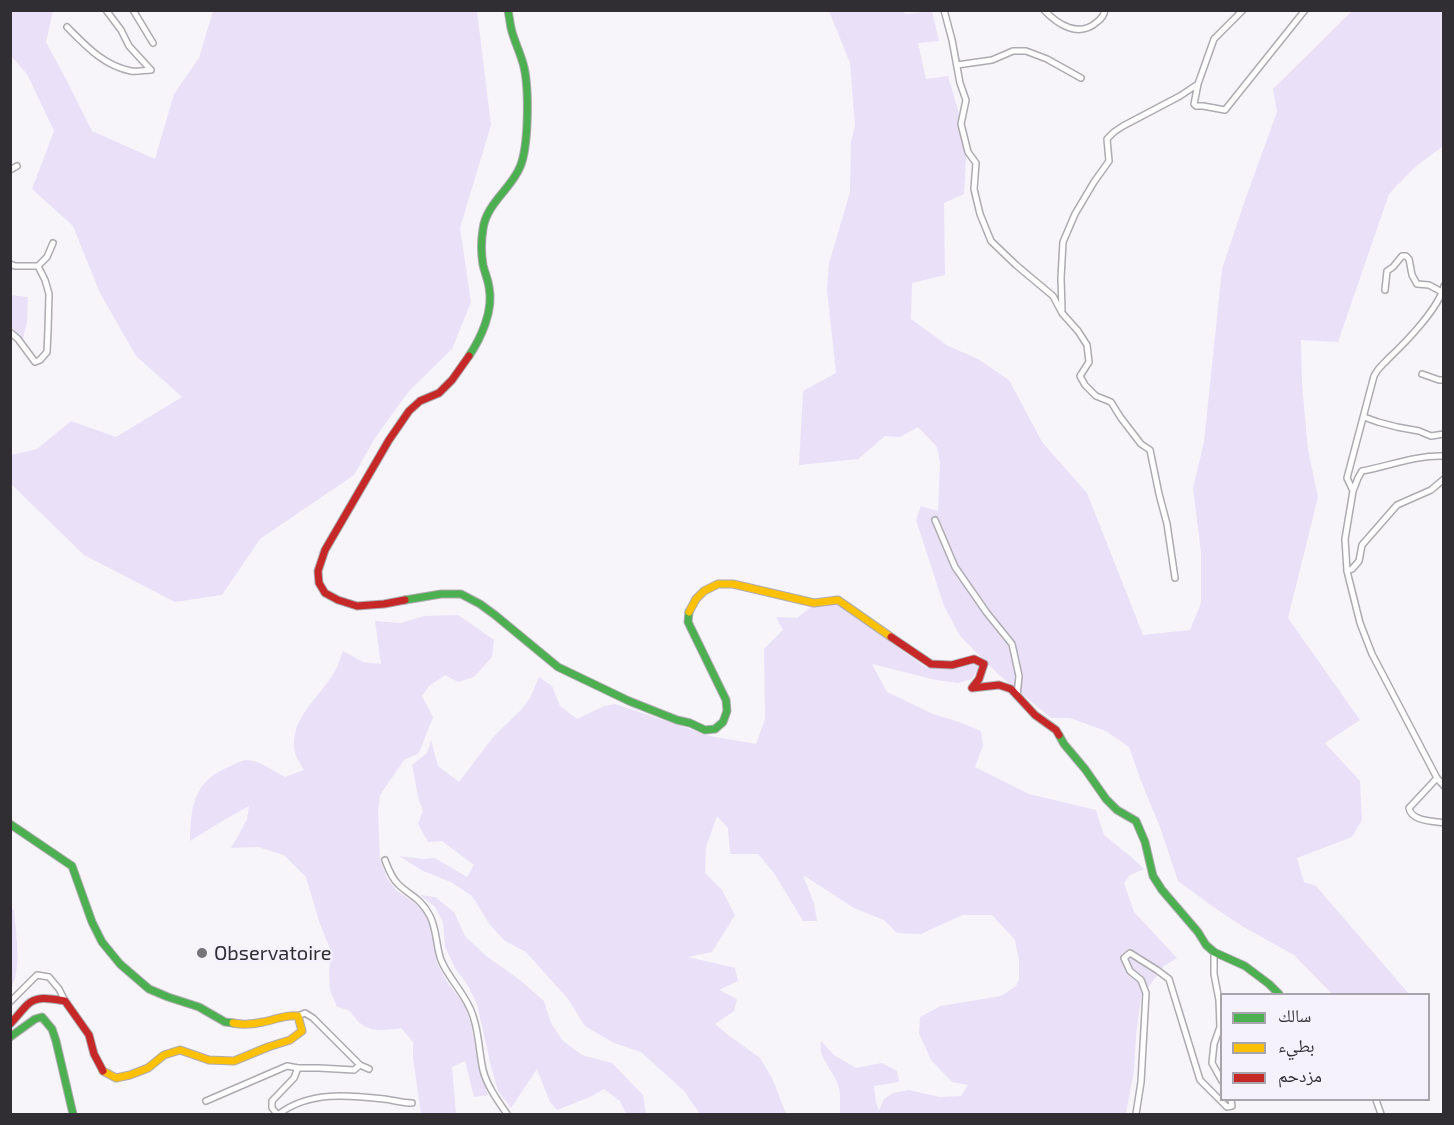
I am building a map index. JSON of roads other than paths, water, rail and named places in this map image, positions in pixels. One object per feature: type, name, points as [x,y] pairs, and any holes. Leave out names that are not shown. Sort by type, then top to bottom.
[{"type":"street","points":[[67,27],[94,54],[111,65],[133,72],[151,70],[129,46],[121,30],[106,10]]},
{"type":"street","points":[[133,10],[153,43]]},
{"type":"street","points":[[508,10],[511,28],[524,69],[527,124],[520,167],[490,207],[483,225],[481,243],[483,265],[490,289],[485,323],[477,344],[452,380],[439,393],[420,401],[409,411],[389,440],[325,550],[318,571],[319,583],[325,593],[357,606],[384,604],[441,594],[461,594],[495,615],[558,667],[629,700],[705,729],[715,729],[723,722],[727,711],[726,700],[688,622],[689,611],[704,591],[718,584],[733,584],[814,603],[838,600],[931,664],[952,665],[974,659],[984,664],[979,679],[972,688],[999,685],[1011,689],[1035,715],[1056,730],[1106,799],[1117,810],[1136,821],[1145,842],[1153,876],[1214,952],[1245,966],[1278,993]]},
{"type":"street","points":[[944,10],[966,100],[961,124],[968,152],[975,164],[974,189],[980,214],[991,242],[1053,296],[1062,313],[1087,345],[1089,362],[1080,376],[1085,385],[1096,396],[1111,402],[1141,444],[1150,450],[1167,524],[1175,578]]},
{"type":"street","points":[[1044,10],[1065,27],[1080,31],[1094,25],[1104,16],[1105,10]]},
{"type":"street","points":[[1243,10],[1214,39],[1198,84],[1194,104],[1196,106],[1225,110],[1305,10]]},
{"type":"street","points":[[957,66],[992,60],[1013,51],[1026,51],[1047,59],[1081,78]]},
{"type":"street","points":[[1062,313],[1061,278],[1064,243],[1075,214],[1109,161],[1107,140],[1123,126],[1198,84]]},
{"type":"street","points":[[10,170],[17,166]]},
{"type":"street","points":[[10,264],[38,266],[47,258],[53,243]]},
{"type":"street","points":[[1353,491],[1347,478],[1374,376],[1379,367],[1388,360],[1432,309],[1443,289],[1417,284],[1409,259],[1402,256],[1387,271],[1385,290]]},
{"type":"street","points":[[10,332],[35,362],[40,360],[46,352],[49,294],[38,266]]},
{"type":"street","points":[[1422,374],[1443,380]]},
{"type":"street","points":[[1364,417],[1397,427],[1419,430],[1431,436],[1443,434]]},
{"type":"street","points":[[1443,456],[1433,455],[1362,471],[1353,491],[1345,539],[1347,571],[1360,623],[1372,654],[1441,782],[1409,808],[1409,811],[1422,819],[1443,823]]},
{"type":"street","points":[[1347,571],[1359,561],[1362,545],[1397,505],[1431,489],[1443,479]]},
{"type":"street","points":[[935,520],[955,567],[987,614],[1012,644],[1019,676],[1017,696]]},
{"type":"street","points":[[10,824],[72,866],[92,922],[102,942],[120,964],[149,989],[168,998],[199,1007],[225,1022],[239,1024],[263,1022],[305,1013],[313,1018],[360,1065],[369,1069]]},
{"type":"street","points":[[385,860],[398,884],[416,897],[430,916],[435,927],[441,959],[468,1002],[473,1015],[483,1072],[490,1088],[507,1114]]},
{"type":"street","points":[[1214,952],[1220,1027],[1214,1044],[1212,1063],[1220,1079]]},
{"type":"street","points":[[1136,1114],[1141,1082],[1146,993],[1141,980],[1130,971],[1124,958],[1130,953],[1168,979],[1200,1080],[1220,1100]]},
{"type":"street","points":[[10,1002],[37,975],[49,977],[89,1035],[94,1054],[104,1072],[116,1078],[130,1076],[148,1068],[164,1054],[180,1050],[209,1060],[234,1061],[290,1040],[302,1031],[298,1016]]},
{"type":"street","points":[[10,1024],[27,1005],[37,998],[65,1001]]},
{"type":"street","points":[[10,1037],[35,1019],[42,1017],[51,1026],[57,1040],[73,1114]]},
{"type":"street","points":[[206,1101],[287,1066],[354,1070],[360,1065]]},
{"type":"street","points":[[297,1068],[294,1078],[272,1101],[272,1108],[278,1114],[295,1104],[318,1097],[347,1096],[411,1102]]},
{"type":"street","points":[[1221,1101],[1227,1107],[1232,1106],[1231,1101]]},
{"type":"place","name":"Observatoire","points":[[202,953]]}]
